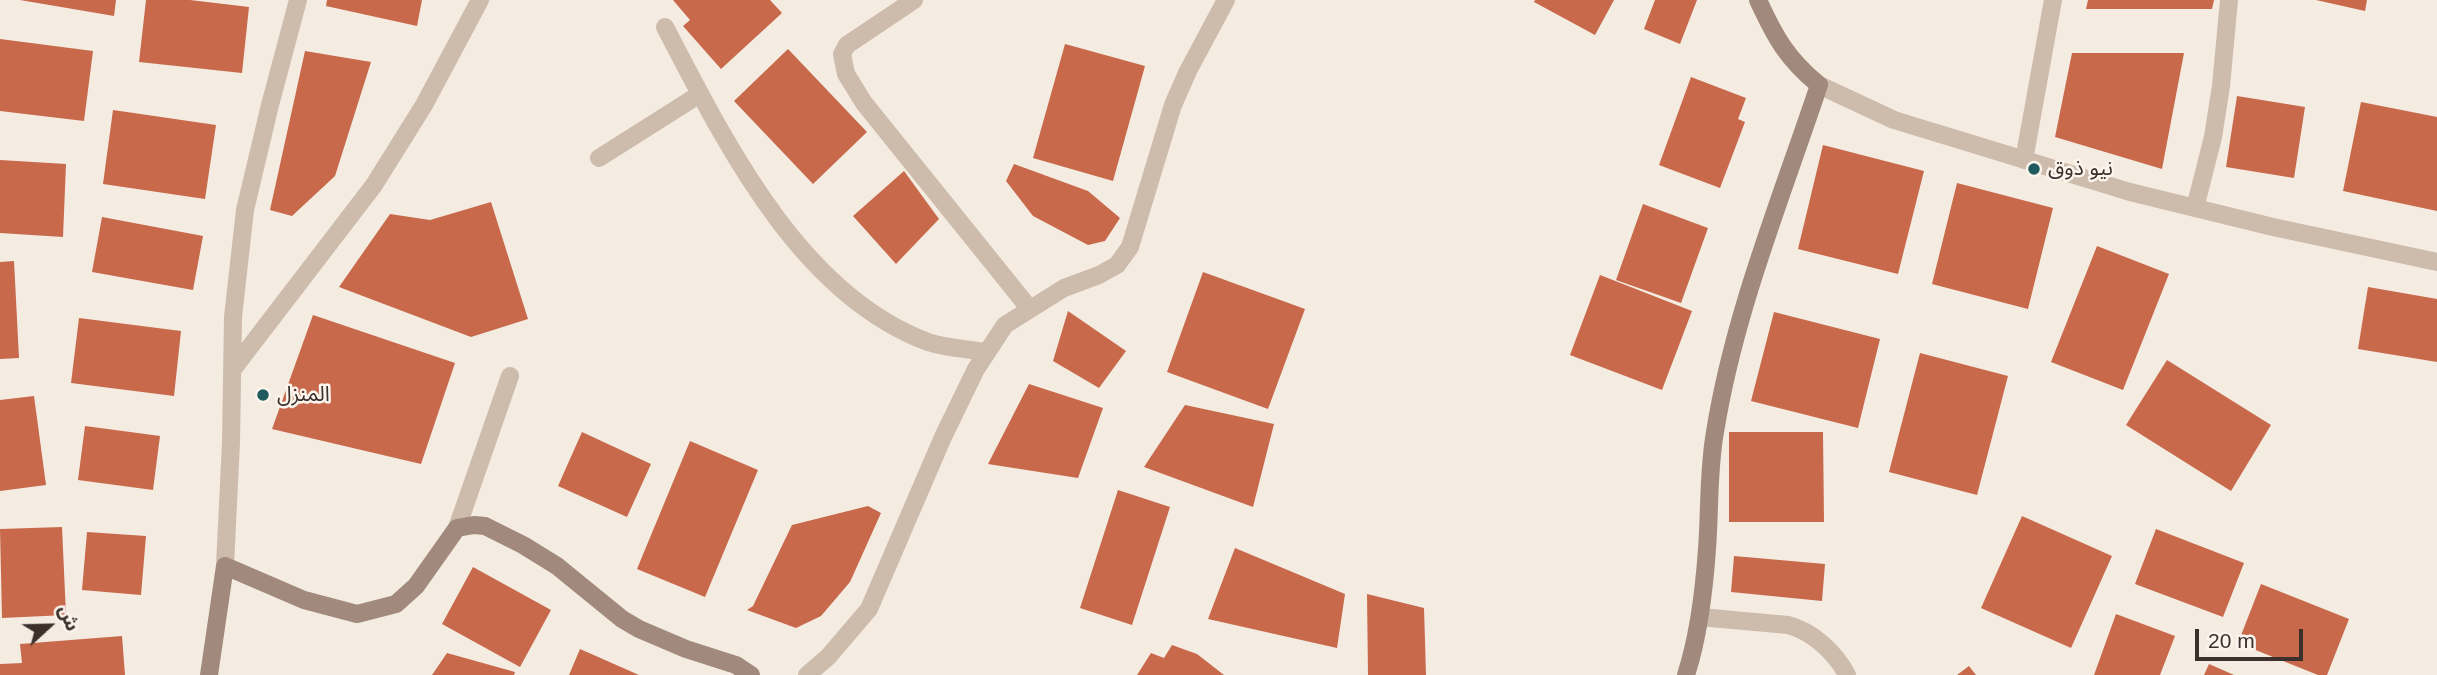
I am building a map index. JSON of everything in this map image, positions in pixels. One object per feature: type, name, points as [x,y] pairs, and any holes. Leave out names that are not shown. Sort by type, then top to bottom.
[{"type":"street","points":[[209,675],[225,565],[232,442],[233,317],[245,210],[298,0]]},
{"type":"street","points":[[233,369],[374,185],[425,105],[480,0]]},
{"type":"street","points":[[914,0],[847,45],[842,54],[846,74],[864,103],[1030,308]]},
{"type":"street","points":[[807,675],[828,657],[869,609],[943,437],[986,352],[1005,325],[1064,288],[1117,265],[1130,247],[1173,105],[1226,0]]},
{"type":"street","points":[[1758,0],[1773,33],[1798,68],[1819,86],[1894,120],[2195,208],[2273,228],[2437,262]]},
{"type":"street","points":[[2024,160],[2053,0]]},
{"type":"street","points":[[2195,208],[2213,137],[2229,0]]},
{"type":"street","points":[[665,27],[700,94],[761,195],[817,265],[861,304],[895,327],[931,343],[986,352]]},
{"type":"street","points":[[1686,675],[1695,647],[1700,617],[1714,434],[1725,378],[1736,335],[1819,86]]},
{"type":"street","points":[[599,158],[700,94]]},
{"type":"street","points":[[225,565],[304,600],[357,614],[397,604],[416,586],[457,528],[510,376]]},
{"type":"street","points":[[457,528],[485,526],[557,566],[622,619],[639,629],[686,649],[736,665],[751,675]]},
{"type":"street","points":[[1700,617],[1788,625],[1802,629],[1824,646],[1847,675]]},
{"type":"building","points":[[20,0],[116,0],[114,16]]},
{"type":"building","points":[[146,0],[190,0],[249,7],[242,73],[139,62]]},
{"type":"building","points":[[327,0],[422,0],[417,26],[326,6]]},
{"type":"building","points":[[673,0],[770,0],[782,13],[721,69],[683,26],[690,20]]},
{"type":"building","points":[[1614,0],[1595,35],[1534,2]]},
{"type":"building","points":[[1655,0],[1697,0],[1680,44],[1644,29]]},
{"type":"building","points":[[2088,0],[2214,0],[2212,9],[2086,9]]},
{"type":"building","points":[[2316,0],[2367,0],[2365,11]]},
{"type":"building","points":[[0,39],[93,51],[84,121],[0,111]]},
{"type":"building","points":[[1065,44],[1145,66],[1113,181],[1033,158]]},
{"type":"building","points":[[788,49],[867,132],[813,184],[734,101]]},
{"type":"building","points":[[305,51],[371,62],[335,176],[292,216],[270,210]]},
{"type":"building","points":[[2072,53],[2184,53],[2162,169],[2055,137]]},
{"type":"building","points":[[1691,77],[1746,98],[1738,119],[1745,122],[1720,188],[1659,165]]},
{"type":"building","points":[[2237,96],[2305,107],[2294,178],[2226,167]]},
{"type":"building","points":[[2361,102],[2437,117],[2437,211],[2343,191]]},
{"type":"building","points":[[113,110],[216,125],[205,199],[103,184]]},
{"type":"building","points":[[1823,145],[1924,171],[1898,274],[1798,249]]},
{"type":"building","points":[[0,160],[66,164],[63,237],[0,233]]},
{"type":"building","points":[[1014,164],[1088,191],[1120,218],[1105,241],[1088,245],[1033,216],[1006,181]]},
{"type":"building","points":[[904,171],[939,219],[896,264],[853,216]]},
{"type":"building","points":[[1957,183],[2053,208],[2028,309],[1932,284]]},
{"type":"building","points":[[491,202],[528,319],[471,337],[339,287],[390,214],[430,220]]},
{"type":"building","points":[[1643,204],[1708,228],[1681,303],[1616,280]]},
{"type":"building","points":[[102,217],[203,236],[193,290],[92,272]]},
{"type":"building","points":[[2097,246],[2169,274],[2123,390],[2051,362]]},
{"type":"building","points":[[14,261],[19,358],[0,359],[0,262]]},
{"type":"building","points":[[1203,272],[1305,309],[1268,409],[1167,372]]},
{"type":"building","points":[[1600,275],[1692,311],[1662,390],[1570,355]]},
{"type":"building","points":[[2368,287],[2437,299],[2437,362],[2358,349]]},
{"type":"building","points":[[1068,311],[1126,351],[1099,388],[1053,361]]},
{"type":"building","points":[[1774,312],[1880,339],[1858,428],[1751,401]]},
{"type":"building","points":[[313,315],[455,363],[421,464],[272,429]]},
{"type":"building","points":[[79,318],[181,331],[174,396],[71,383]]},
{"type":"building","points":[[1920,353],[2008,376],[1977,495],[1889,472]]},
{"type":"building","points":[[2167,360],[2271,425],[2231,491],[2126,425]]},
{"type":"building","points":[[1029,384],[1103,408],[1078,478],[988,464]]},
{"type":"building","points":[[34,396],[46,485],[0,491],[0,400]]},
{"type":"building","points":[[1185,405],[1274,424],[1253,507],[1144,467]]},
{"type":"building","points":[[85,426],[160,436],[153,490],[78,480]]},
{"type":"building","points":[[582,432],[651,464],[627,517],[558,486]]},
{"type":"building","points":[[1729,432],[1823,432],[1824,522],[1729,522]]},
{"type":"building","points":[[690,441],[758,470],[705,597],[637,569]]},
{"type":"building","points":[[1118,490],[1170,507],[1132,625],[1080,608]]},
{"type":"building","points":[[868,506],[881,513],[850,582],[821,616],[796,628],[747,610],[753,606],[792,525]]},
{"type":"building","points":[[2022,516],[2112,556],[2071,648],[1981,608]]},
{"type":"building","points":[[62,527],[66,615],[2,618],[0,529]]},
{"type":"building","points":[[2156,529],[2244,563],[2223,617],[2135,584]]},
{"type":"building","points":[[87,532],[146,536],[141,595],[82,590]]},
{"type":"building","points":[[1235,548],[1345,594],[1337,648],[1208,619]]},
{"type":"building","points":[[1734,556],[1825,564],[1822,601],[1731,592]]},
{"type":"building","points":[[473,567],[551,610],[520,667],[442,624]]},
{"type":"building","points":[[2261,584],[2349,619],[2327,675],[2318,675],[2238,643]]},
{"type":"building","points":[[1367,594],[1424,608],[1426,675],[1368,675]]},
{"type":"building","points":[[2116,614],[2175,636],[2160,675],[2094,675]]},
{"type":"building","points":[[122,636],[125,675],[0,675],[0,664],[22,663],[20,644]]},
{"type":"building","points":[[1172,645],[1197,654],[1224,675],[1137,675],[1151,653],[1164,658]]},
{"type":"building","points":[[580,649],[639,675],[569,675]]},
{"type":"building","points":[[447,653],[515,672],[514,675],[432,675]]},
{"type":"building","points":[[2209,664],[2234,675],[2204,675]]},
{"type":"building","points":[[1969,666],[1976,675],[1957,675]]},
{"type":"place","name":"نيو ذوق","points":[[2034,169]]},
{"type":"place","name":"المنزل","points":[[263,395]]}]
